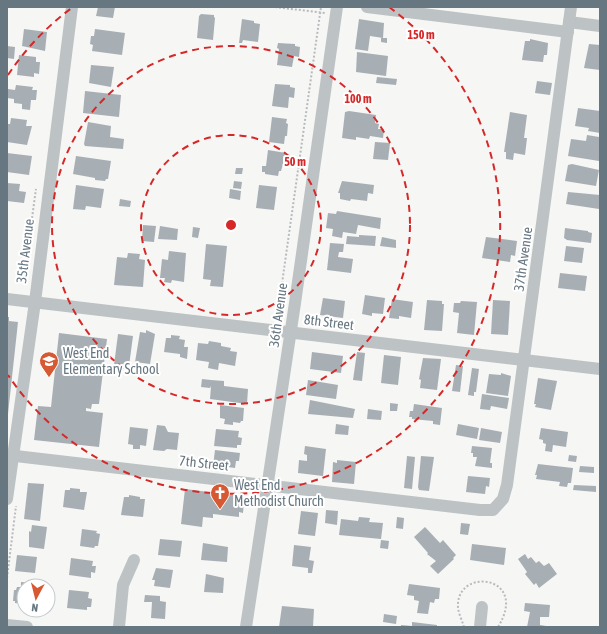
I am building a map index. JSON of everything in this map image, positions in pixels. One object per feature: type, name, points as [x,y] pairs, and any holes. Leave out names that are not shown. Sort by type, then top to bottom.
[{"type":"street","name":"35th Avenue","points":[[12,499],[10,455],[35,302],[72,7]]},
{"type":"street","points":[[367,7],[568,27],[600,26]]},
{"type":"street","name":"37th Avenue","points":[[493,510],[503,499],[507,485],[571,7]]},
{"type":"street","name":"36th Avenue","points":[[246,627],[291,332],[336,11]]},
{"type":"street","name":"8th Street","points":[[7,299],[600,369]]},
{"type":"street","name":"7th Street","points":[[10,455],[480,510],[493,510]]},
{"type":"street","points":[[119,627],[123,585],[134,560]]},
{"type":"street","points":[[480,627],[482,607]]},
{"type":"street","points":[[7,624],[27,627]]},
{"type":"path","points":[[275,7],[320,13],[336,11]]},
{"type":"path","points":[[276,330],[322,7]]},
{"type":"path","points":[[7,578],[12,499]]},
{"type":"building","points":[[98,7],[115,7],[113,18],[96,16]]},
{"type":"building","points":[[201,14],[214,15],[213,40],[197,38],[199,16]]},
{"type":"building","points":[[242,19],[254,21],[254,23],[260,24],[258,42],[243,40],[242,43],[239,43]]},
{"type":"building","points":[[359,19],[384,23],[383,38],[370,36],[368,51],[355,49]]},
{"type":"building","points":[[24,29],[47,32],[45,51],[22,46]]},
{"type":"building","points":[[95,29],[125,33],[122,55],[92,51],[93,45],[90,44],[91,36],[94,36]]},
{"type":"building","points":[[381,38],[387,38],[387,43],[381,42]]},
{"type":"building","points":[[530,39],[548,43],[547,55],[544,55],[543,62],[522,60],[525,41],[530,41]]},
{"type":"building","points":[[278,43],[295,44],[295,46],[300,47],[299,57],[294,56],[292,67],[277,65],[279,49],[277,48]]},
{"type":"building","points":[[589,44],[600,45],[600,70],[584,68]]},
{"type":"building","points":[[7,46],[15,47],[14,59],[7,58]]},
{"type":"building","points":[[357,52],[388,56],[386,76],[356,72]]},
{"type":"building","points":[[19,55],[36,57],[36,62],[40,62],[39,74],[34,73],[34,77],[17,75]]},
{"type":"building","points":[[91,65],[114,67],[111,87],[89,83]]},
{"type":"building","points":[[377,77],[397,79],[396,85],[376,83]]},
{"type":"building","points":[[537,81],[552,83],[550,95],[535,93]]},
{"type":"building","points":[[275,84],[290,85],[290,87],[295,88],[294,98],[289,97],[288,108],[272,106]]},
{"type":"building","points":[[16,85],[33,87],[32,90],[37,90],[36,100],[31,100],[30,110],[22,109],[22,104],[14,103],[14,99],[7,98],[8,89],[15,90]]},
{"type":"building","points":[[85,91],[121,95],[119,117],[83,113]]},
{"type":"building","points":[[578,108],[600,111],[600,133],[588,131],[589,128],[575,126]]},
{"type":"building","points":[[349,111],[376,115],[375,123],[379,124],[378,129],[384,129],[383,138],[370,136],[369,139],[356,137],[356,140],[342,138],[345,112]]},
{"type":"building","points":[[510,112],[527,115],[524,138],[527,138],[525,155],[514,153],[513,160],[506,159],[506,152],[504,152]]},
{"type":"building","points":[[272,117],[287,119],[287,136],[285,136],[284,144],[269,142]]},
{"type":"building","points":[[11,118],[27,120],[26,126],[32,126],[27,145],[7,142],[7,124],[10,124]]},
{"type":"building","points":[[88,122],[111,126],[110,137],[124,139],[123,149],[85,146],[84,144]]},
{"type":"building","points":[[587,135],[599,137],[599,161],[568,156],[571,139],[586,141]]},
{"type":"building","points":[[375,142],[390,143],[388,160],[373,159]]},
{"type":"building","points":[[268,150],[286,153],[278,176],[265,174],[265,172],[262,172],[262,166],[266,166]]},
{"type":"building","points":[[7,153],[32,156],[29,175],[7,172]]},
{"type":"building","points":[[76,156],[111,161],[108,179],[105,181],[95,180],[95,178],[73,174]]},
{"type":"building","points":[[572,164],[599,170],[596,186],[565,181],[568,165]]},
{"type":"building","points":[[236,168],[243,168],[242,174],[235,174]]},
{"type":"building","points":[[234,181],[242,182],[241,189],[233,188]]},
{"type":"building","points":[[342,181],[374,185],[373,194],[368,193],[367,201],[351,199],[350,201],[340,199],[340,193],[338,193]]},
{"type":"building","points":[[7,183],[20,184],[19,191],[26,192],[24,203],[7,201]]},
{"type":"building","points":[[76,185],[104,189],[101,208],[86,206],[85,210],[73,209]]},
{"type":"building","points":[[259,185],[277,187],[274,210],[256,208]]},
{"type":"building","points":[[230,189],[241,191],[240,200],[229,198]]},
{"type":"building","points":[[568,192],[600,195],[599,209],[566,204]]},
{"type":"building","points":[[120,199],[131,201],[130,207],[119,206]]},
{"type":"building","points":[[337,211],[381,218],[380,229],[358,225],[356,234],[343,232],[342,238],[332,236],[333,229],[326,228],[328,213],[336,214]]},
{"type":"building","points":[[143,225],[156,226],[154,242],[142,241]]},
{"type":"building","points":[[160,226],[178,229],[177,240],[158,239]]},
{"type":"building","points":[[193,227],[200,228],[198,238],[192,237]]},
{"type":"building","points":[[565,228],[588,231],[592,233],[591,243],[567,240],[564,238]]},
{"type":"building","points":[[359,235],[376,236],[375,246],[346,244],[347,236],[359,237]]},
{"type":"building","points":[[382,237],[396,240],[396,248],[380,246]]},
{"type":"building","points":[[486,237],[517,241],[515,256],[511,255],[510,262],[482,258]]},
{"type":"building","points":[[330,243],[344,244],[343,252],[339,252],[338,257],[353,259],[351,273],[327,270]]},
{"type":"building","points":[[206,244],[227,246],[223,287],[210,286],[211,280],[203,279]]},
{"type":"building","points":[[566,246],[584,248],[582,263],[564,261]]},
{"type":"building","points":[[169,251],[186,253],[184,282],[172,280],[171,283],[164,282],[165,278],[160,278],[162,259],[168,260]]},
{"type":"building","points":[[128,253],[140,254],[139,259],[145,260],[143,287],[114,285],[117,257],[127,258]]},
{"type":"building","points":[[560,273],[587,276],[585,291],[558,288]]},
{"type":"building","points":[[365,295],[385,298],[383,314],[372,313],[372,316],[362,314]]},
{"type":"building","points":[[323,298],[345,301],[343,318],[320,315]]},
{"type":"building","points":[[392,299],[413,302],[411,318],[399,316],[399,319],[389,318]]},
{"type":"building","points":[[427,300],[442,301],[442,304],[444,304],[442,331],[424,330]]},
{"type":"building","points":[[493,300],[510,301],[508,335],[491,334]]},
{"type":"building","points":[[461,301],[477,302],[474,335],[457,333],[459,313],[453,312],[454,303],[460,303]]},
{"type":"building","points":[[7,317],[9,317],[9,321],[18,322],[8,414]]},
{"type":"building","points":[[146,330],[155,334],[150,364],[135,362],[140,332],[146,333]]},
{"type":"building","points":[[59,333],[107,339],[99,404],[92,404],[91,409],[86,408],[86,411],[103,413],[99,447],[34,440],[38,406],[51,407]]},
{"type":"building","points":[[118,334],[133,336],[129,366],[114,365]]},
{"type":"building","points":[[171,335],[180,336],[179,339],[185,340],[184,347],[188,347],[187,359],[180,357],[180,354],[164,352],[166,338],[171,338]]},
{"type":"building","points":[[209,341],[221,343],[221,346],[231,348],[230,351],[237,352],[235,366],[219,363],[218,370],[208,368],[209,362],[196,360],[198,343],[208,344]]},
{"type":"building","points":[[312,352],[343,356],[341,373],[310,369]]},
{"type":"building","points":[[357,352],[365,353],[362,381],[353,380]]},
{"type":"building","points":[[384,355],[401,357],[398,385],[381,383]]},
{"type":"building","points":[[423,358],[441,359],[437,390],[420,388],[421,380],[419,379]]},
{"type":"building","points":[[456,365],[463,366],[460,392],[452,391]]},
{"type":"building","points":[[472,368],[479,369],[476,392],[474,392],[474,396],[468,395]]},
{"type":"building","points":[[501,373],[511,376],[508,396],[486,393],[489,374],[501,375]]},
{"type":"building","points":[[538,378],[557,381],[551,410],[535,407],[536,404],[534,404]]},
{"type":"building","points":[[202,379],[224,381],[224,386],[248,389],[247,404],[210,399],[211,386],[210,388],[201,387]]},
{"type":"building","points":[[308,380],[338,385],[336,399],[306,395]]},
{"type":"building","points":[[482,394],[509,398],[507,409],[491,406],[490,410],[480,409]]},
{"type":"building","points":[[310,400],[355,409],[353,418],[308,414]]},
{"type":"building","points":[[390,403],[398,404],[397,411],[390,411]]},
{"type":"building","points":[[414,404],[442,408],[440,425],[433,424],[433,421],[412,419],[412,417],[409,417],[410,411],[413,411]]},
{"type":"building","points":[[220,405],[244,408],[243,421],[240,423],[233,422],[233,425],[224,424],[225,419],[220,418]]},
{"type":"building","points":[[368,409],[382,411],[381,420],[367,419]]},
{"type":"building","points":[[336,424],[349,426],[348,435],[335,434]]},
{"type":"building","points":[[458,424],[479,428],[477,439],[456,435]]},
{"type":"building","points":[[157,425],[165,426],[168,432],[179,433],[177,450],[153,450]]},
{"type":"building","points":[[130,427],[148,429],[146,446],[140,445],[140,449],[133,449],[133,445],[128,444]]},
{"type":"building","points":[[481,428],[502,432],[500,443],[479,440]]},
{"type":"building","points":[[541,428],[568,432],[566,447],[553,445],[552,452],[545,451],[546,444],[543,443],[543,440],[539,439]]},
{"type":"building","points":[[216,429],[239,431],[238,437],[242,438],[241,445],[237,445],[237,448],[214,446]]},
{"type":"building","points":[[305,446],[326,449],[323,476],[298,473],[299,460],[307,461],[307,455],[304,454]]},
{"type":"building","points":[[472,446],[492,448],[490,463],[492,463],[492,468],[475,466],[477,457],[473,457],[473,453],[471,453]]},
{"type":"building","points":[[215,450],[240,453],[239,461],[236,461],[235,468],[228,467],[228,469],[213,466]]},
{"type":"building","points":[[569,455],[577,456],[576,462],[568,461]]},
{"type":"building","points":[[407,456],[415,457],[412,489],[404,488]]},
{"type":"building","points":[[421,456],[434,457],[429,491],[419,490],[418,487]]},
{"type":"building","points":[[337,460],[356,462],[354,484],[332,482],[333,462],[337,463]]},
{"type":"building","points":[[538,464],[573,468],[571,483],[568,483],[567,487],[559,486],[560,482],[536,479],[537,475],[535,475]]},
{"type":"building","points":[[580,466],[594,467],[594,473],[579,472]]},
{"type":"building","points":[[468,476],[490,478],[489,487],[486,486],[485,494],[466,492]]},
{"type":"building","points":[[28,483],[44,484],[40,521],[24,519]]},
{"type":"building","points":[[574,485],[596,486],[596,492],[573,490]]},
{"type":"building","points":[[70,488],[80,489],[80,492],[87,492],[84,510],[63,507],[65,490],[70,490]]},
{"type":"building","points":[[185,489],[241,496],[241,501],[244,501],[243,513],[239,512],[239,517],[213,514],[213,518],[203,517],[202,527],[181,524]]},
{"type":"building","points":[[129,495],[140,497],[140,499],[145,499],[143,517],[121,515],[124,497],[129,497]]},
{"type":"building","points":[[326,510],[338,511],[337,525],[325,523]]},
{"type":"building","points":[[301,511],[318,513],[315,536],[298,534]]},
{"type":"building","points":[[359,517],[370,518],[369,522],[383,523],[381,539],[339,535],[341,519],[358,521]]},
{"type":"building","points":[[397,517],[404,518],[403,529],[396,528]]},
{"type":"building","points":[[461,523],[470,524],[468,535],[460,534]]},
{"type":"building","points":[[32,525],[47,527],[44,549],[29,547],[29,531],[31,532]]},
{"type":"building","points":[[425,527],[440,543],[443,540],[456,555],[453,558],[454,559],[438,574],[430,566],[436,561],[427,554],[428,553],[414,537]]},
{"type":"building","points":[[82,529],[97,531],[96,533],[100,534],[98,546],[95,546],[94,548],[80,546]]},
{"type":"building","points":[[160,539],[182,541],[180,557],[158,555]]},
{"type":"building","points":[[381,540],[389,541],[388,549],[380,548]]},
{"type":"building","points":[[203,543],[228,547],[227,562],[201,560]]},
{"type":"building","points":[[472,544],[506,548],[504,565],[470,560]]},
{"type":"building","points":[[294,545],[311,547],[309,560],[314,561],[312,573],[308,573],[308,568],[292,566]]},
{"type":"building","points":[[525,554],[528,559],[531,557],[536,563],[539,561],[544,566],[549,563],[557,574],[539,588],[536,583],[534,585],[525,574],[527,572],[518,559]]},
{"type":"building","points":[[17,555],[37,557],[35,573],[15,571]]},
{"type":"building","points":[[71,558],[93,561],[92,566],[96,566],[95,573],[91,572],[91,578],[69,575]]},
{"type":"building","points":[[156,568],[173,570],[170,588],[154,586],[155,580],[152,580]]},
{"type":"building","points":[[206,574],[224,578],[223,593],[204,592]]},
{"type":"building","points":[[409,584],[440,588],[439,599],[435,599],[434,603],[430,602],[428,614],[417,613],[419,601],[414,600],[414,596],[407,595]]},
{"type":"building","points":[[14,590],[16,590],[16,603],[13,601]]},
{"type":"building","points":[[69,590],[89,592],[88,598],[92,599],[91,607],[87,607],[87,610],[67,608]]},
{"type":"building","points":[[145,595],[160,596],[160,601],[166,602],[165,619],[151,618],[152,602],[144,602]]},
{"type":"building","points":[[525,603],[550,605],[549,617],[540,617],[540,625],[552,627],[527,627],[530,612],[524,611]]},
{"type":"building","points":[[282,606],[314,609],[313,627],[279,627]]},
{"type":"building","points":[[384,614],[397,616],[396,624],[383,622]]},
{"type":"building","points":[[412,622],[437,625],[437,627],[401,627],[401,625],[412,626]]},
{"type":"place","name":"West End Elementary School","points":[[49,378]]},
{"type":"place","name":"West End Methodist Church","points":[[220,510]]}]
